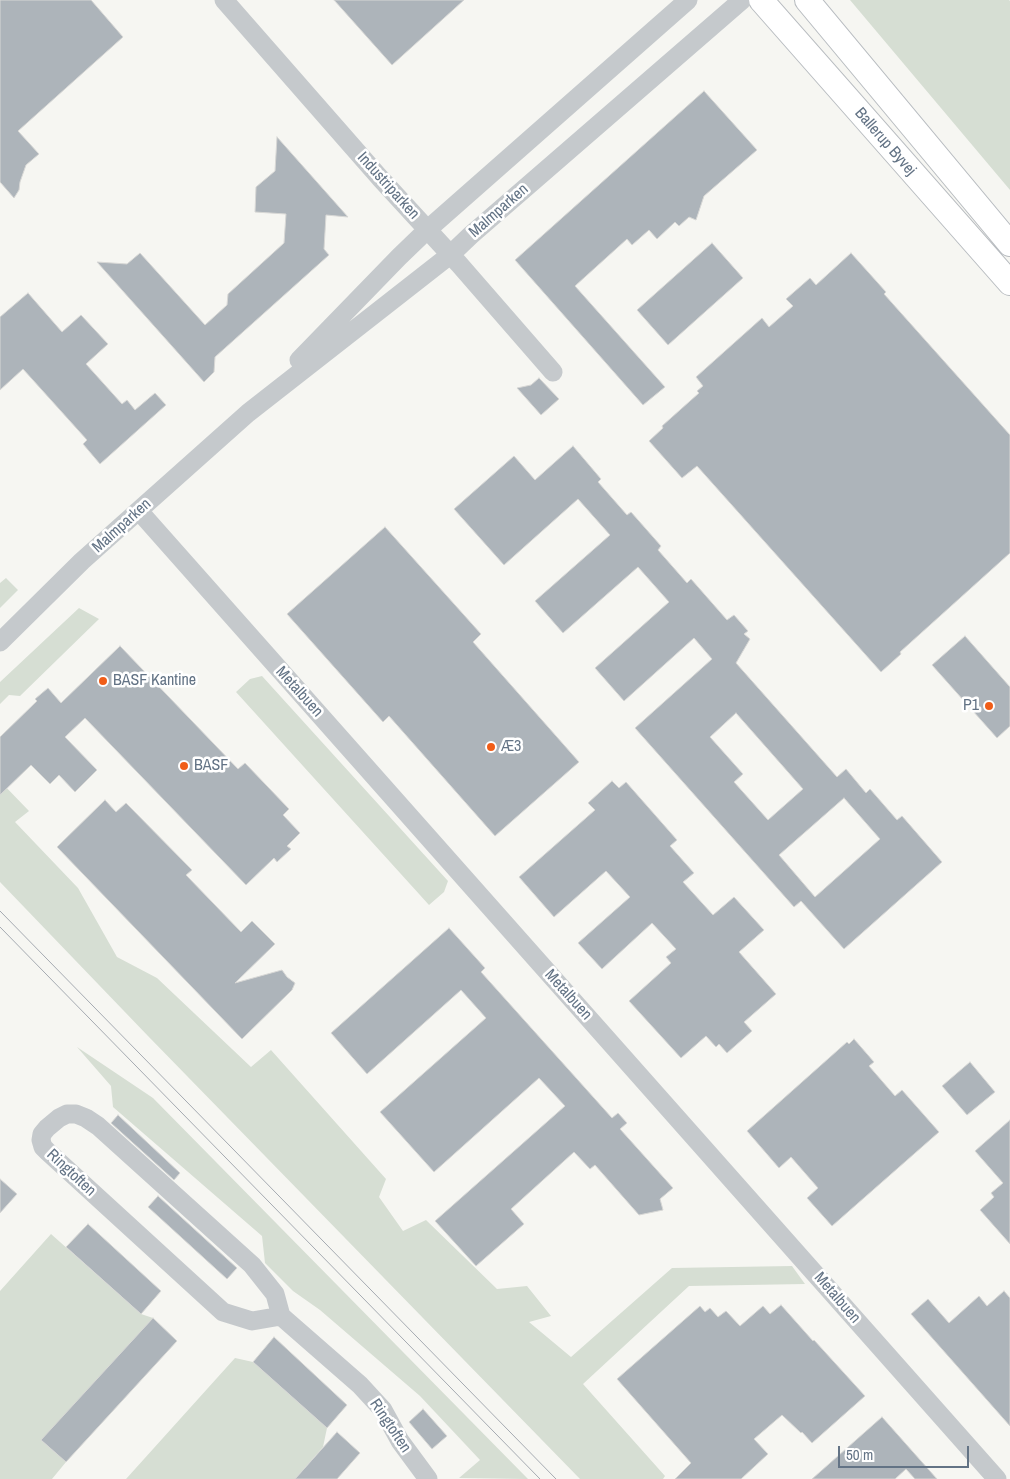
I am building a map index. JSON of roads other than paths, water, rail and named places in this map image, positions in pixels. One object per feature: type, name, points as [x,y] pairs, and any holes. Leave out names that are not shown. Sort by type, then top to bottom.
[{"type":"main road","name":"Ballerup Byvej","points":[[761,0],[1010,283]]},
{"type":"main road","name":"Ballerup Byvej","points":[[807,0],[1010,244]]},
{"type":"street","name":"Industriparken","points":[[224,0],[554,372]]},
{"type":"street","name":"Malmparken","points":[[248,414],[393,263],[428,230],[688,0]]},
{"type":"street","name":"Malmparken","points":[[0,642],[82,561],[248,414],[450,255],[742,0]]},
{"type":"street","name":"Metalbuen","points":[[139,511],[998,1479]]},
{"type":"street","name":"Ringtoften","points":[[281,1316],[252,1321],[223,1312],[48,1152],[43,1147],[42,1134],[59,1118],[67,1114],[76,1114],[98,1126],[252,1265],[276,1294],[281,1316],[360,1385],[383,1410],[400,1440],[428,1479]]},
{"type":"tram line","points":[[0,911],[556,1479]]},
{"type":"tram line","points":[[0,927],[540,1479]]},
{"type":"place","name":"BASF Kantine","points":[[103,681]]},
{"type":"place","name":"P1","points":[[989,706]]},
{"type":"place","name":"Æ3","points":[[491,747]]},
{"type":"place","name":"BASF","points":[[184,766]]}]
